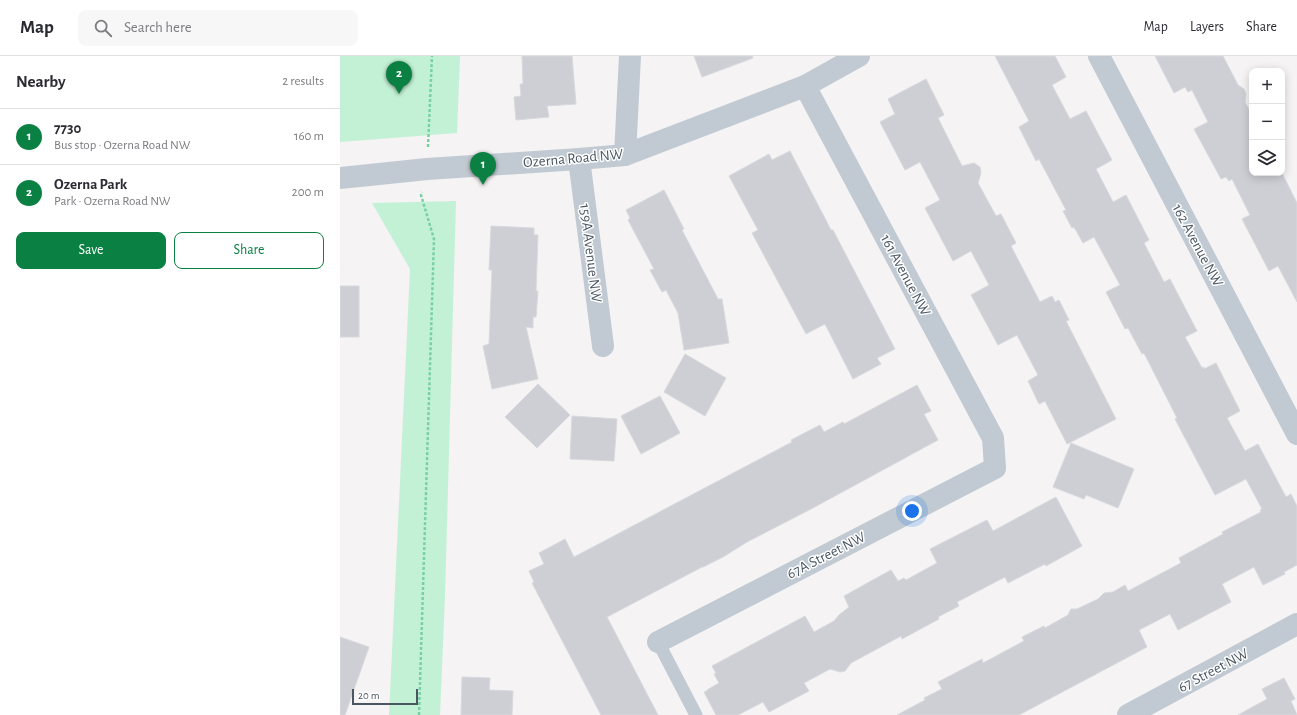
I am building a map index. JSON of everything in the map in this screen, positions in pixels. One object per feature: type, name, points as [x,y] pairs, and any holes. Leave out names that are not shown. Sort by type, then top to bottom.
[{"type":"street","points":[[625,155],[630,56]]},
{"type":"street","name":"Ozerna Road NW","points":[[340,178],[427,169],[625,155],[805,86],[860,56]]},
{"type":"street","name":"162 Avenue NW","points":[[1099,56],[1297,434]]},
{"type":"street","name":"161 Avenue NW","points":[[805,86],[993,438],[995,468]]},
{"type":"street","name":"159A Avenue NW","points":[[579,159],[603,346]]},
{"type":"street","name":"67A Street NW","points":[[658,642],[995,468]]},
{"type":"street","name":"67 Street NW","points":[[1128,715],[1297,624]]},
{"type":"lane","points":[[658,642],[696,715]]},
{"type":"path","points":[[419,715],[434,239],[421,195],[427,169],[432,56]]},
{"type":"green space","points":[[340,56],[460,56],[457,133],[340,142]]},
{"type":"green space","points":[[456,201],[445,596],[440,715],[389,715],[410,269],[372,203]]},
{"type":"building","points":[[522,56],[572,56],[576,104],[547,106],[549,117],[516,120],[514,97],[521,96],[520,84],[523,84]]},
{"type":"building","points":[[694,56],[752,56],[753,58],[702,77]]},
{"type":"building","points":[[995,56],[1055,56],[1066,77],[1052,85],[1070,119],[1086,111],[1112,160],[1096,169],[1113,202],[1126,195],[1149,240],[1144,243],[1164,282],[1170,279],[1197,331],[1185,337],[1202,368],[1204,367],[1204,369],[1216,363],[1240,411],[1227,418],[1245,451],[1258,444],[1286,497],[1291,494],[1297,506],[1297,565],[1284,572],[1285,574],[1263,585],[1254,567],[1222,584],[1231,602],[1178,630],[1170,614],[1139,630],[1147,647],[1019,715],[897,715],[925,700],[924,698],[942,689],[938,682],[982,659],[983,663],[1024,641],[1022,637],[1044,626],[1045,628],[1068,615],[1071,609],[1077,609],[1098,599],[1104,593],[1113,592],[1125,585],[1128,591],[1181,563],[1179,558],[1223,534],[1222,532],[1261,512],[1260,510],[1262,509],[1246,479],[1215,495],[1175,419],[1177,418],[1144,353],[1142,354],[1128,328],[1125,329],[1106,292],[1120,285],[1094,237],[1083,243],[1074,227],[1072,228],[1063,211],[1066,210],[1039,159],[1036,161],[1019,127],[1029,121]]},
{"type":"building","points":[[1155,56],[1223,56],[1238,85],[1244,89],[1246,94],[1245,102],[1249,110],[1249,176],[1284,176],[1297,203],[1297,302],[1278,266],[1269,271],[1242,219],[1250,215],[1232,179],[1229,181],[1226,177],[1221,179],[1194,129],[1208,122],[1192,90],[1188,92],[1185,87],[1174,93]]},
{"type":"building","points":[[926,79],[944,115],[938,118],[962,166],[974,163],[980,167],[981,173],[978,183],[996,216],[1001,214],[1016,243],[1011,246],[1040,302],[1052,296],[1055,302],[1059,300],[1069,320],[1066,321],[1116,419],[1067,444],[1045,401],[1039,404],[1028,381],[1038,375],[1017,335],[998,345],[971,295],[989,285],[971,251],[953,261],[925,208],[940,200],[920,162],[905,170],[880,122],[895,114],[888,99]]},
{"type":"building","points":[[790,151],[895,349],[877,358],[881,364],[853,379],[825,324],[806,334],[752,233],[758,230],[729,176],[769,154],[772,160]]},
{"type":"building","points":[[664,190],[684,229],[682,230],[718,299],[722,299],[729,343],[684,350],[678,313],[666,290],[662,292],[650,270],[654,269],[628,220],[630,218],[626,210]]},
{"type":"building","points":[[491,226],[534,228],[534,235],[538,235],[536,291],[538,291],[536,317],[533,317],[533,328],[526,327],[538,379],[492,389],[483,346],[489,344],[492,270],[489,270]]},
{"type":"building","points":[[340,286],[359,286],[359,337],[340,337]]},
{"type":"building","points":[[685,354],[726,378],[705,416],[664,392]]},
{"type":"building","points":[[538,384],[570,415],[537,448],[505,417]]},
{"type":"building","points":[[917,385],[931,411],[924,414],[938,440],[747,542],[723,557],[607,617],[658,715],[601,715],[532,583],[534,582],[529,571],[544,564],[539,553],[565,539],[574,557],[792,442],[791,440],[820,425],[824,432],[843,422],[844,424]]},
{"type":"building","points":[[660,396],[680,433],[641,454],[621,416]]},
{"type":"building","points":[[572,416],[617,419],[614,461],[570,459]]},
{"type":"building","points":[[1071,443],[1134,469],[1118,508],[1086,495],[1084,499],[1053,487]]},
{"type":"building","points":[[1056,497],[1082,546],[1046,566],[1045,564],[1008,583],[1005,577],[957,602],[959,606],[938,617],[939,619],[902,639],[901,636],[851,663],[845,671],[840,672],[830,669],[804,683],[809,691],[769,712],[763,702],[738,715],[716,715],[704,692],[719,683],[712,666],[805,616],[814,632],[834,621],[849,607],[844,596],[891,570],[898,581],[904,578],[906,580],[937,563],[930,549],[987,520],[993,531]]},
{"type":"building","points":[[340,637],[369,647],[345,715],[340,715]]},
{"type":"building","points":[[462,677],[490,678],[489,690],[513,691],[512,715],[461,715]]},
{"type":"building","points":[[1284,678],[1295,699],[1291,701],[1297,715],[1238,715],[1267,699],[1262,689]]},
{"type":"place","name":"Ozerna Park","points":[[399,94]]},
{"type":"place","name":"7730","points":[[483,185]]}]
